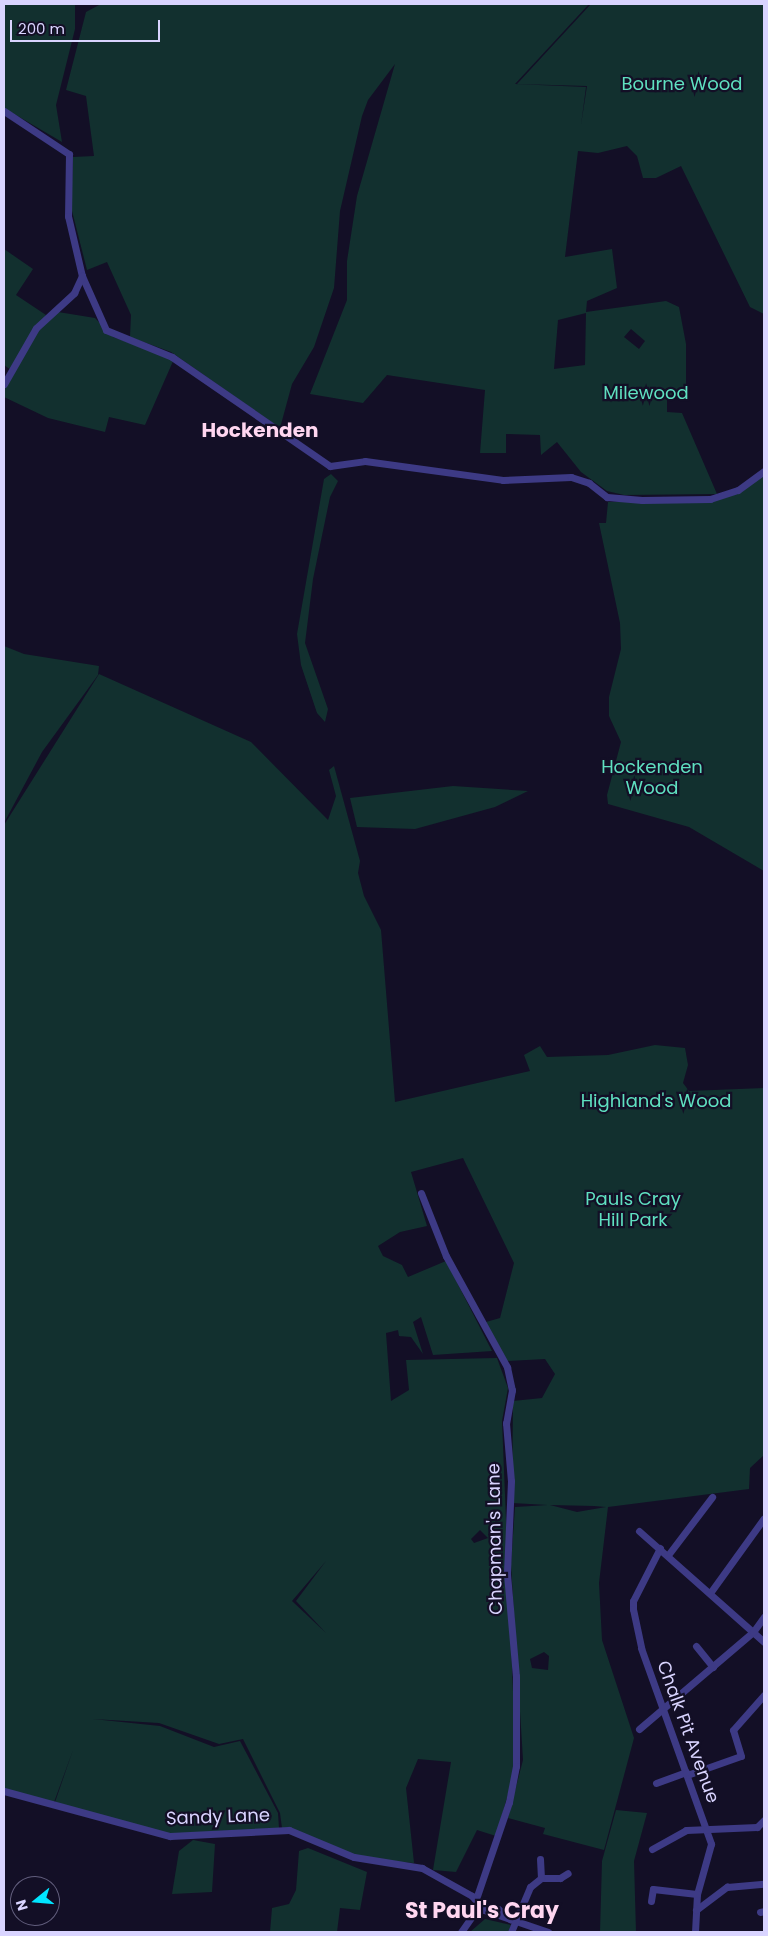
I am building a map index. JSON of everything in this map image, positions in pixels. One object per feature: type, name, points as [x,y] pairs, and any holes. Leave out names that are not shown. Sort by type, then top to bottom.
[{"type":"street","points":[[4,111],[69,154],[68,216],[82,276],[88,292],[113,336],[172,357],[330,466],[373,462],[502,480],[571,477],[589,483],[604,495],[617,499],[710,499],[738,490],[764,471]]},
{"type":"street","points":[[4,384],[44,316],[74,293],[82,276]]},
{"type":"street","points":[[74,293],[88,292]]},
{"type":"street","name":"Chapman's Lane","points":[[421,1193],[446,1256],[507,1367],[512,1390],[506,1423],[511,1481],[507,1574],[516,1676],[516,1766],[510,1802],[476,1899]]},
{"type":"street","points":[[668,1555],[712,1497]]},
{"type":"street","points":[[710,1593],[764,1518]]},
{"type":"street","points":[[639,1531],[764,1642]]},
{"type":"street","name":"Chalk Pit Avenue","points":[[660,1548],[633,1601],[641,1648],[662,1711],[707,1825],[711,1844],[697,1894],[695,1932]]},
{"type":"street","points":[[638,1729],[662,1711],[753,1632],[764,1617]]},
{"type":"street","points":[[696,1646],[713,1667]]},
{"type":"street","points":[[656,1783],[741,1756],[733,1730],[764,1695]]},
{"type":"street","name":"Sandy Lane","points":[[4,1792],[170,1836],[288,1830],[354,1857],[422,1868],[476,1899]]},
{"type":"street","points":[[652,1849],[678,1832],[707,1825],[756,1827],[764,1820]]},
{"type":"street","points":[[540,1860],[541,1878]]},
{"type":"street","points":[[511,1932],[514,1920],[530,1887],[541,1878],[560,1878],[568,1874]]},
{"type":"street","points":[[696,1910],[727,1888],[764,1884]]},
{"type":"street","points":[[651,1901],[653,1889],[697,1894]]},
{"type":"street","points":[[476,1899],[480,1906]]},
{"type":"street","points":[[480,1906],[498,1909],[514,1920],[548,1932]]},
{"type":"street","points":[[461,1932],[480,1906]]},
{"type":"green space","points":[[4,4],[75,4],[75,29],[56,105],[62,142],[4,108]]},
{"type":"green space","points":[[101,4],[589,4],[515,84],[586,87],[581,125],[587,86],[517,84],[591,4],[764,4],[764,314],[750,307],[681,166],[656,178],[643,178],[637,156],[627,146],[598,153],[578,151],[565,257],[612,249],[617,288],[587,301],[586,312],[666,301],[679,307],[686,344],[686,394],[667,398],[667,412],[682,413],[717,494],[624,495],[607,491],[581,472],[557,442],[541,455],[540,435],[506,434],[506,453],[480,453],[485,390],[387,375],[363,403],[310,394],[347,300],[347,261],[357,196],[395,64],[368,100],[362,116],[340,211],[334,288],[314,347],[292,384],[280,428],[171,352],[130,337],[131,315],[107,262],[87,270],[71,207],[73,157],[94,156],[86,96],[66,90],[86,12]],"holes":[[[586,313],[585,365],[554,369],[558,320]],[[631,329],[645,341],[639,349],[624,337]]]},
{"type":"green space","points":[[4,249],[33,269],[16,295],[46,315],[11,370],[4,365]]},
{"type":"green space","points":[[58,312],[95,318],[113,337],[174,359],[145,425],[109,417],[105,432],[48,418],[4,397],[4,388],[34,337],[48,317]]},
{"type":"green space","name":"Hockenden Wood","points":[[764,472],[764,871],[689,827],[608,804],[607,795],[621,742],[609,716],[609,697],[621,649],[620,623],[599,523],[606,523],[608,502],[710,501],[739,491]]},
{"type":"green space","points":[[331,474],[338,481],[330,497],[313,579],[305,643],[328,709],[325,722],[317,713],[301,665],[297,634],[324,479]]},
{"type":"green space","points":[[4,646],[24,654],[99,666],[98,675],[42,752],[4,823]]},
{"type":"green space","points":[[99,674],[251,742],[328,820],[336,796],[329,770],[334,766],[360,861],[358,873],[364,896],[381,930],[395,1102],[530,1071],[524,1055],[540,1046],[547,1057],[608,1055],[655,1045],[685,1048],[688,1065],[683,1083],[689,1091],[764,1088],[764,1455],[750,1468],[749,1489],[608,1507],[599,1583],[602,1640],[634,1738],[604,1850],[543,1834],[545,1828],[508,1818],[523,1760],[511,1565],[515,1507],[548,1505],[512,1503],[513,1401],[542,1398],[555,1374],[545,1359],[506,1361],[486,1322],[500,1318],[514,1263],[463,1158],[411,1172],[427,1226],[400,1232],[378,1246],[383,1256],[402,1265],[408,1277],[446,1261],[492,1351],[433,1355],[421,1317],[413,1322],[423,1354],[411,1337],[399,1336],[398,1330],[386,1333],[391,1401],[409,1390],[406,1360],[497,1358],[508,1388],[502,1421],[516,1766],[496,1836],[477,1830],[456,1872],[433,1870],[451,1762],[418,1759],[406,1788],[414,1863],[361,1859],[282,1828],[280,1813],[243,1739],[219,1744],[159,1723],[93,1719],[160,1726],[214,1747],[240,1741],[278,1813],[279,1828],[170,1835],[54,1805],[73,1750],[53,1805],[4,1789],[4,825]],"holes":[[[550,1505],[606,1507],[577,1512]],[[480,1530],[488,1538],[474,1543],[471,1539]],[[326,1561],[296,1601],[326,1633],[292,1601]],[[544,1652],[549,1656],[548,1670],[532,1668],[530,1659]]]},
{"type":"green space","points":[[453,786],[528,791],[495,807],[415,829],[357,827],[350,798]]},
{"type":"green space","points":[[616,1810],[647,1813],[634,1861],[636,1932],[600,1932],[602,1861]]},
{"type":"green space","points":[[193,1840],[215,1844],[212,1892],[172,1894],[179,1851]]},
{"type":"green space","points":[[308,1848],[367,1872],[360,1910],[340,1908],[337,1932],[270,1932],[272,1908],[289,1904],[296,1890],[299,1851]]},
{"type":"green space","points":[[485,1919],[511,1925],[508,1932],[470,1932]]},
{"type":"district","name":"Hockenden","points":[[260,430]]},
{"type":"district","name":"St Paul's Cray","points":[[482,1911]]},
{"type":"park label","name":"Bourne Wood","points":[[682,84]]},
{"type":"park label","name":"Milewood","points":[[646,393]]},
{"type":"park label","name":"Highland's Wood","points":[[656,1101]]},
{"type":"park label","name":"Pauls Cray Hill Park","points":[[633,1210]]}]
